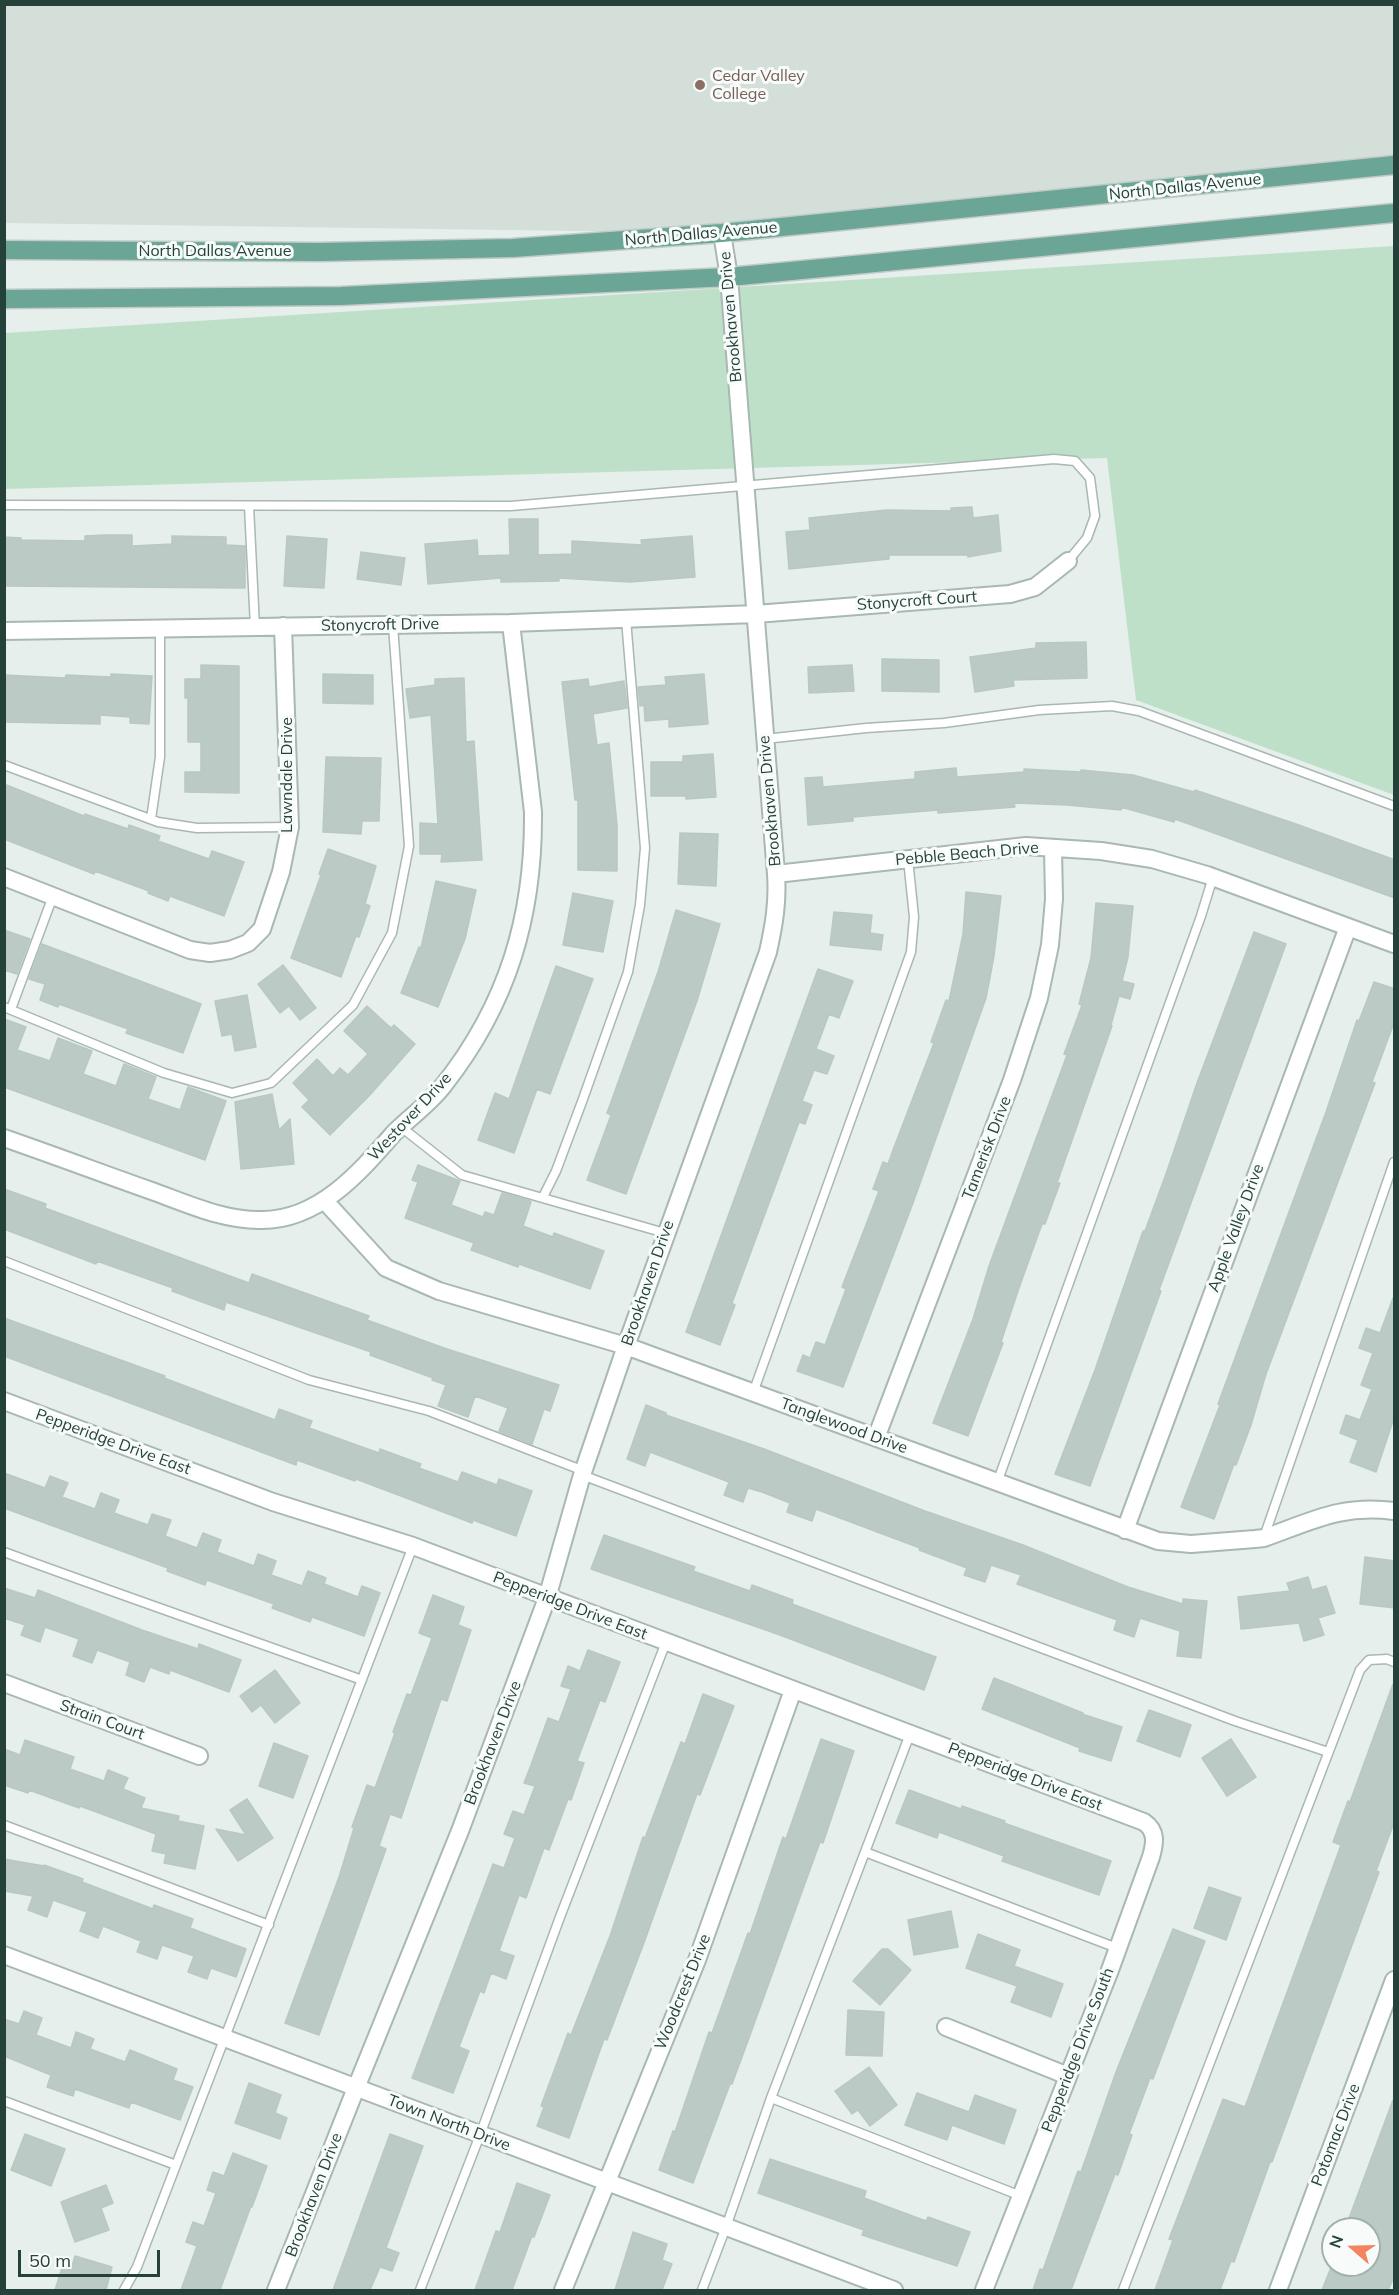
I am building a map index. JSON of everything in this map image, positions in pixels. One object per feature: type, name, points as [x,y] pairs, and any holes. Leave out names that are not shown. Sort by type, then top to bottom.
[{"type":"main road","name":"North Dallas Avenue","points":[[4,249],[320,252],[513,248],[722,233],[1395,165]]},
{"type":"main road","points":[[4,298],[341,296],[729,277],[1395,213]]},
{"type":"street","name":"Brookhaven Drive","points":[[276,2290],[460,1831],[547,1598],[583,1473],[665,1233],[698,1149],[768,952],[778,907],[729,277],[722,233]]},
{"type":"street","name":"Stonycroft Court","points":[[756,614],[1010,594],[1035,587],[1068,561]]},
{"type":"street","name":"Stonycroft Drive","points":[[4,631],[511,623],[756,614]]},
{"type":"street","name":"Westover Drive","points":[[4,1137],[227,1216],[265,1221],[307,1210],[336,1193],[369,1162],[441,1088],[480,1033],[511,964],[528,901],[533,812],[511,623]]},
{"type":"street","name":"Lawndale Drive","points":[[4,877],[190,950],[210,953],[230,950],[248,943],[262,929],[281,872],[290,827],[283,626]]},
{"type":"street","name":"Pebble Beach Drive","points":[[776,874],[1026,846],[1101,851],[1152,859],[1213,877],[1395,944]]},
{"type":"street","name":"Tamerisk Drive","points":[[876,1438],[1012,1080],[1039,998],[1046,970],[1053,910],[1053,848]]},
{"type":"street","name":"Apple Valley Drive","points":[[1125,1530],[1348,927]]},
{"type":"street","name":"Tanglewood Drive","points":[[324,1200],[386,1268],[439,1291],[626,1346],[1158,1541],[1191,1544],[1264,1538],[1341,1510],[1373,1508],[1395,1511]]},
{"type":"street","name":"Pepperidge Drive East","points":[[4,1401],[273,1502],[413,1546],[1133,1818]]},
{"type":"street","name":"Strain Court","points":[[4,1683],[200,1756]]},
{"type":"street","name":"Woodcrest Drive","points":[[563,2290],[697,1960],[793,1690]]},
{"type":"street","name":"Pepperidge Drive South","points":[[984,2290],[1117,1948],[1155,1843],[1150,1827],[1133,1818]]},
{"type":"street","name":"Town North Drive","points":[[4,1955],[894,2290]]},
{"type":"street","name":"Potomac Drive","points":[[1278,2290],[1395,1980]]},
{"type":"street","points":[[946,2027],[1068,2076]]},
{"type":"lane","points":[[4,505],[511,506],[1054,459],[1075,461],[1090,478],[1095,516],[1087,538],[1068,561]]},
{"type":"lane","points":[[249,506],[255,627]]},
{"type":"lane","points":[[543,1197],[556,1171],[628,972],[640,905],[645,848],[626,619]]},
{"type":"lane","points":[[53,896],[8,1008],[164,1073],[232,1093],[271,1083],[354,1005],[392,933],[409,846],[393,625]]},
{"type":"lane","points":[[151,819],[159,757],[160,628]]},
{"type":"lane","points":[[765,739],[866,728],[944,723],[1039,710],[1113,706],[1139,711],[1395,806]]},
{"type":"lane","points":[[4,765],[151,819],[197,828],[290,827]]},
{"type":"lane","points":[[753,1393],[911,952],[914,917],[908,859]]},
{"type":"lane","points":[[997,1483],[1213,877]]},
{"type":"lane","points":[[401,1127],[462,1175],[665,1233]]},
{"type":"lane","points":[[1264,1538],[1395,1162]]},
{"type":"lane","points":[[4,1261],[309,1380],[429,1411],[583,1473],[1224,1717],[1328,1752]]},
{"type":"lane","points":[[124,2290],[137,2267],[226,2039],[413,1546]]},
{"type":"lane","points":[[4,1551],[125,1597],[200,1620],[362,1680]]},
{"type":"lane","points":[[420,2290],[666,1642]]},
{"type":"lane","points":[[1123,2290],[1360,1671],[1369,1660],[1387,1659],[1395,1662]]},
{"type":"lane","points":[[702,2290],[771,2098],[910,1734]]},
{"type":"lane","points":[[4,1825],[269,1925]]},
{"type":"lane","points":[[865,1852],[1117,1948]]},
{"type":"lane","points":[[771,2098],[1021,2196]]},
{"type":"lane","points":[[4,2101],[176,2165]]},
{"type":"shaded area","name":"Cedar Valley College","points":[[5,5],[1394,5],[1394,165],[722,233],[5,223]]},
{"type":"green space","points":[[1394,246],[1394,795],[1136,700],[1107,458],[5,489],[5,333]]},
{"type":"building","points":[[972,507],[973,518],[998,515],[1001,551],[968,557],[968,555],[889,555],[889,559],[789,569],[786,532],[810,530],[809,518],[887,510],[951,511],[951,508]]},
{"type":"building","points":[[509,519],[538,519],[538,555],[572,554],[572,541],[642,545],[641,540],[692,536],[695,577],[630,582],[559,578],[559,581],[501,582],[501,578],[428,584],[425,544],[477,540],[478,556],[510,555]]},
{"type":"building","points":[[132,535],[132,546],[172,544],[172,536],[226,537],[226,545],[245,546],[245,588],[4,586],[4,537],[21,538],[21,540],[85,541],[85,536]]},
{"type":"building","points":[[287,536],[327,539],[324,588],[284,586]]},
{"type":"building","points":[[361,552],[405,558],[401,585],[357,579]]},
{"type":"building","points":[[1086,642],[1087,678],[1013,680],[1014,686],[975,692],[970,657],[1036,648],[1036,643]]},
{"type":"building","points":[[882,659],[939,660],[939,692],[882,691]]},
{"type":"building","points":[[201,665],[239,666],[239,793],[185,792],[185,772],[201,772],[201,742],[188,742],[188,698],[185,698],[185,679],[201,679]]},
{"type":"building","points":[[852,665],[854,691],[809,693],[808,667]]},
{"type":"building","points":[[111,674],[152,676],[149,724],[130,723],[130,717],[100,715],[100,724],[4,722],[4,675],[65,678],[66,675],[111,677]]},
{"type":"building","points":[[323,674],[373,675],[373,704],[323,703]]},
{"type":"building","points":[[704,674],[708,724],[669,727],[669,719],[645,721],[644,705],[640,706],[638,687],[666,685],[665,677]]},
{"type":"building","points":[[464,678],[466,742],[474,741],[482,860],[441,862],[442,854],[420,854],[420,823],[438,824],[431,715],[410,718],[406,689],[435,685],[435,679]]},
{"type":"building","points":[[588,679],[589,687],[624,681],[627,708],[593,714],[597,745],[609,743],[617,825],[617,871],[578,870],[578,800],[575,800],[562,682]]},
{"type":"building","points":[[713,754],[716,797],[686,799],[686,796],[651,796],[651,762],[683,762],[683,756]]},
{"type":"building","points":[[326,757],[381,758],[379,821],[362,821],[361,834],[323,832]]},
{"type":"building","points":[[956,768],[957,777],[1024,772],[1024,769],[1081,772],[1081,770],[1133,775],[1194,792],[1195,790],[1395,860],[1395,898],[1175,819],[1174,822],[1121,807],[1121,810],[1014,803],[1015,807],[853,817],[853,821],[808,825],[805,778],[822,777],[823,787],[915,779],[915,772]]},
{"type":"building","points":[[4,784],[84,816],[85,814],[128,829],[129,825],[160,836],[158,841],[209,859],[212,851],[244,862],[224,916],[170,896],[168,901],[148,893],[149,891],[95,871],[94,874],[4,839]]},
{"type":"building","points":[[680,833],[718,834],[716,886],[678,884]]},
{"type":"building","points":[[328,849],[376,866],[365,904],[370,906],[341,977],[291,958]]},
{"type":"building","points":[[436,881],[476,890],[465,939],[438,1007],[401,993],[419,947],[421,948]]},
{"type":"building","points":[[966,892],[1001,896],[994,956],[986,998],[913,1203],[843,1387],[797,1371],[803,1355],[810,1358],[816,1342],[825,1345],[846,1289],[842,1287],[879,1191],[873,1189],[883,1162],[888,1164],[934,1043],[931,1042],[946,1000],[949,1001],[963,934]]},
{"type":"building","points":[[573,893],[613,901],[603,952],[563,945]]},
{"type":"building","points":[[1096,903],[1133,906],[1128,957],[1122,981],[1134,984],[1130,999],[1119,996],[1112,1026],[1057,1183],[1060,1183],[1045,1224],[1042,1224],[1001,1342],[1003,1343],[968,1436],[933,1423],[973,1319],[989,1266],[1067,1055],[1064,1054],[1082,1005],[1079,1004],[1091,958]]},
{"type":"building","points":[[676,910],[720,924],[697,1001],[626,1194],[587,1180],[611,1115],[607,1113],[658,972]]},
{"type":"building","points":[[834,912],[872,915],[870,933],[883,935],[881,950],[830,945]]},
{"type":"building","points":[[4,930],[30,939],[17,974],[4,970]]},
{"type":"building","points":[[1254,932],[1286,944],[1090,1486],[1055,1474]]},
{"type":"building","points":[[42,944],[201,1004],[183,1053],[126,1033],[128,1029],[59,1004],[58,1007],[40,1000],[45,984],[29,979]]},
{"type":"building","points":[[283,965],[316,1008],[300,1020],[289,1006],[280,1013],[258,984]]},
{"type":"building","points":[[556,966],[593,979],[550,1094],[537,1089],[514,1153],[478,1140],[495,1093],[509,1099]]},
{"type":"building","points":[[818,969],[853,981],[839,1018],[829,1014],[816,1049],[834,1056],[827,1074],[814,1070],[802,1101],[812,1105],[805,1124],[799,1122],[732,1303],[735,1305],[720,1345],[686,1332]]},
{"type":"building","points":[[1374,982],[1395,989],[1395,1020],[1372,1082],[1375,1083],[1266,1374],[1251,1425],[1214,1519],[1181,1507],[1326,1112],[1357,1020],[1359,1021]]},
{"type":"building","points":[[247,995],[256,1047],[235,1051],[232,1034],[222,1036],[215,1001]]},
{"type":"building","points":[[367,1006],[391,1028],[394,1025],[415,1044],[369,1096],[330,1135],[302,1107],[309,1100],[293,1083],[317,1059],[333,1076],[340,1068],[348,1075],[368,1054],[344,1031]]},
{"type":"building","points":[[4,1019],[26,1027],[17,1050],[50,1061],[58,1038],[92,1051],[83,1074],[116,1086],[124,1064],[156,1077],[148,1099],[180,1110],[188,1087],[226,1101],[205,1160],[4,1087]]},
{"type":"building","points":[[272,1094],[279,1130],[290,1119],[294,1164],[241,1169],[235,1102]]},
{"type":"building","points":[[418,1165],[460,1181],[451,1205],[483,1217],[485,1212],[494,1215],[502,1193],[530,1201],[523,1226],[553,1237],[554,1233],[604,1251],[590,1289],[471,1250],[474,1243],[405,1218],[418,1182],[412,1180]]},
{"type":"building","points":[[4,1189],[46,1204],[45,1208],[249,1283],[252,1274],[369,1316],[367,1320],[444,1348],[559,1385],[550,1411],[544,1409],[532,1444],[499,1431],[508,1408],[475,1396],[468,1417],[438,1406],[446,1385],[370,1355],[371,1352],[226,1302],[224,1310],[172,1291],[173,1288],[97,1261],[96,1264],[4,1229]]},
{"type":"building","points":[[1393,1298],[1395,1298],[1395,1415],[1376,1472],[1350,1462],[1358,1440],[1340,1433],[1346,1415],[1360,1420],[1372,1389],[1361,1385],[1373,1353],[1359,1348],[1366,1328],[1380,1333]]},
{"type":"building","points":[[4,1318],[165,1376],[164,1378],[275,1420],[279,1409],[312,1421],[309,1428],[379,1453],[380,1449],[421,1464],[419,1468],[458,1482],[462,1472],[497,1485],[499,1479],[532,1491],[516,1536],[473,1520],[472,1523],[356,1479],[355,1481],[297,1460],[296,1465],[4,1356]]},
{"type":"building","points":[[646,1405],[666,1415],[1023,1545],[1128,1587],[1183,1604],[1183,1599],[1207,1601],[1201,1658],[1177,1656],[1180,1631],[1140,1618],[1134,1637],[1114,1630],[1117,1620],[1017,1584],[1021,1575],[991,1565],[985,1582],[964,1575],[967,1568],[816,1509],[812,1521],[787,1512],[790,1503],[748,1488],[743,1502],[724,1495],[729,1482],[650,1452],[645,1466],[627,1459]]},
{"type":"building","points":[[4,1473],[45,1488],[50,1476],[68,1483],[62,1497],[95,1509],[101,1493],[119,1500],[114,1513],[148,1525],[152,1514],[171,1520],[165,1536],[197,1548],[203,1533],[221,1540],[217,1552],[254,1566],[258,1554],[276,1561],[271,1575],[302,1586],[308,1571],[326,1578],[324,1584],[358,1597],[362,1586],[380,1593],[364,1636],[312,1617],[310,1622],[272,1608],[274,1604],[207,1580],[205,1585],[167,1571],[168,1568],[4,1508]]},
{"type":"building","points":[[604,1535],[695,1567],[693,1571],[750,1591],[752,1585],[793,1600],[792,1604],[936,1657],[924,1690],[780,1635],[591,1569]]},
{"type":"building","points":[[1365,1557],[1395,1561],[1395,1608],[1360,1604]]},
{"type":"building","points":[[1308,1577],[1312,1590],[1326,1586],[1335,1613],[1318,1618],[1324,1635],[1304,1641],[1299,1623],[1241,1629],[1238,1597],[1290,1591],[1287,1583]]},
{"type":"building","points":[[4,1588],[35,1598],[38,1590],[142,1630],[198,1649],[199,1644],[241,1660],[229,1692],[170,1670],[169,1674],[150,1667],[144,1682],[126,1675],[130,1662],[97,1650],[92,1663],[73,1656],[79,1639],[45,1627],[40,1642],[21,1635],[25,1625],[4,1618]]},
{"type":"building","points":[[433,1595],[464,1607],[458,1625],[471,1630],[447,1701],[441,1699],[401,1818],[390,1814],[379,1846],[386,1849],[319,2035],[285,2023],[339,1877],[354,1828],[352,1827],[367,1785],[375,1788],[407,1694],[411,1695],[432,1638],[419,1633]]},
{"type":"building","points":[[588,1650],[620,1662],[605,1702],[600,1700],[577,1761],[584,1763],[571,1800],[568,1799],[549,1850],[544,1848],[526,1898],[519,1895],[499,1951],[514,1956],[506,1979],[491,1973],[484,1993],[480,1991],[459,2047],[469,2051],[453,2093],[412,2078],[493,1864],[504,1868],[515,1838],[504,1834],[513,1811],[524,1815],[535,1786],[524,1783],[548,1718],[559,1722],[571,1689],[561,1686],[568,1666],[580,1671]]},
{"type":"building","points":[[275,1670],[300,1703],[275,1723],[261,1705],[252,1712],[240,1696]]},
{"type":"building","points":[[994,1678],[1082,1714],[1122,1727],[1111,1761],[1079,1751],[1080,1748],[982,1709]]},
{"type":"building","points":[[1393,1684],[1395,1684],[1395,1820],[1376,1871],[1379,1872],[1234,2262],[1231,2261],[1220,2290],[1155,2290],[1173,2240],[1169,2239],[1223,2099],[1245,2107],[1341,1845],[1333,1842]]},
{"type":"building","points":[[703,1694],[734,1706],[700,1795],[697,1794],[645,1940],[607,2040],[604,2039],[569,2138],[537,2126],[544,2107],[541,2106],[568,2033],[571,2035],[610,1936],[643,1837],[645,1838],[681,1742],[685,1744]]},
{"type":"building","points":[[1149,1710],[1191,1725],[1180,1757],[1137,1741]]},
{"type":"building","points":[[821,1739],[854,1751],[823,1843],[820,1842],[732,2084],[730,2084],[693,2183],[659,2170],[673,2131],[675,2132],[709,2032],[712,2033],[748,1933],[750,1934],[783,1837],[786,1839]]},
{"type":"building","points":[[1231,1739],[1256,1777],[1227,1796],[1202,1758]]},
{"type":"building","points":[[25,1740],[74,1757],[70,1769],[104,1781],[108,1770],[128,1778],[123,1789],[145,1798],[141,1808],[179,1816],[178,1821],[204,1826],[195,1869],[164,1863],[166,1854],[152,1851],[156,1834],[80,1806],[79,1808],[29,1790],[28,1793],[4,1785],[4,1749],[20,1755]]},
{"type":"building","points":[[274,1743],[308,1756],[293,1798],[259,1786]]},
{"type":"building","points":[[909,1790],[961,1809],[962,1806],[1005,1821],[1004,1823],[1111,1861],[1099,1895],[1002,1861],[1004,1856],[939,1832],[937,1838],[896,1823]]},
{"type":"building","points":[[247,1799],[273,1838],[238,1861],[216,1829],[246,1835],[230,1810]]},
{"type":"building","points":[[4,1859],[44,1865],[153,1909],[154,1905],[193,1919],[190,1928],[246,1949],[236,1977],[211,1968],[207,1979],[188,1972],[194,1956],[162,1945],[157,1959],[137,1952],[141,1941],[103,1926],[98,1938],[80,1931],[87,1912],[53,1900],[47,1917],[28,1910],[33,1896],[4,1891]]},
{"type":"building","points":[[1209,1887],[1241,1898],[1226,1940],[1194,1928]]},
{"type":"building","points":[[951,1911],[958,1947],[914,1955],[908,1920]]},
{"type":"building","points":[[1173,1929],[1205,1941],[1153,2079],[1150,2078],[1129,2134],[1132,2135],[1118,2175],[1115,2174],[1071,2290],[1033,2290],[1040,2269],[1043,2270],[1078,2171],[1081,2172],[1116,2072]]},
{"type":"building","points":[[978,1934],[1020,1950],[1014,1966],[1063,1984],[1051,2017],[1011,2002],[1017,1986],[966,1968]]},
{"type":"building","points":[[882,1949],[888,1949],[911,1970],[880,2005],[853,1981]]},
{"type":"building","points":[[848,2010],[884,2012],[882,2056],[846,2055]]},
{"type":"building","points":[[24,2011],[42,2018],[36,2035],[71,2048],[76,2032],[94,2039],[90,2049],[125,2062],[130,2050],[177,2069],[173,2080],[193,2087],[180,2120],[131,2102],[129,2108],[75,2089],[73,2096],[47,2087],[51,2075],[4,2056],[4,2019],[19,2024]]},
{"type":"building","points":[[869,2067],[897,2105],[870,2126],[858,2110],[852,2114],[835,2091]]},
{"type":"building","points":[[249,2083],[281,2095],[275,2113],[287,2118],[280,2139],[235,2123]]},
{"type":"building","points":[[917,2093],[969,2112],[975,2095],[1016,2110],[1004,2144],[952,2125],[947,2140],[905,2125]]},
{"type":"building","points":[[1393,2100],[1395,2100],[1395,2275],[1388,2290],[1322,2290],[1327,2277],[1381,2277],[1381,2217],[1349,2217]]},
{"type":"building","points":[[25,2134],[65,2149],[51,2186],[11,2170]]},
{"type":"building","points":[[390,2134],[423,2146],[386,2248],[399,2253],[392,2271],[380,2267],[370,2290],[333,2290]]},
{"type":"building","points":[[233,2153],[267,2166],[252,2207],[220,2290],[181,2290],[197,2246],[186,2242],[193,2222],[204,2226],[216,2193],[207,2190],[213,2172],[224,2176]]},
{"type":"building","points":[[770,2159],[866,2191],[864,2198],[926,2221],[928,2217],[970,2232],[957,2266],[862,2235],[864,2230],[758,2193]]},
{"type":"building","points":[[517,2183],[550,2195],[534,2237],[532,2236],[512,2290],[475,2290],[496,2231],[500,2232]]},
{"type":"building","points":[[106,2185],[113,2203],[101,2208],[109,2230],[75,2242],[61,2202]]},
{"type":"building","points":[[633,2232],[667,2244],[662,2260],[672,2264],[662,2290],[615,2290]]},
{"type":"building","points":[[75,2256],[112,2267],[106,2290],[55,2290],[62,2268],[71,2270]]},
{"type":"place","name":"Cedar Valley College","points":[[700,85]]}]
